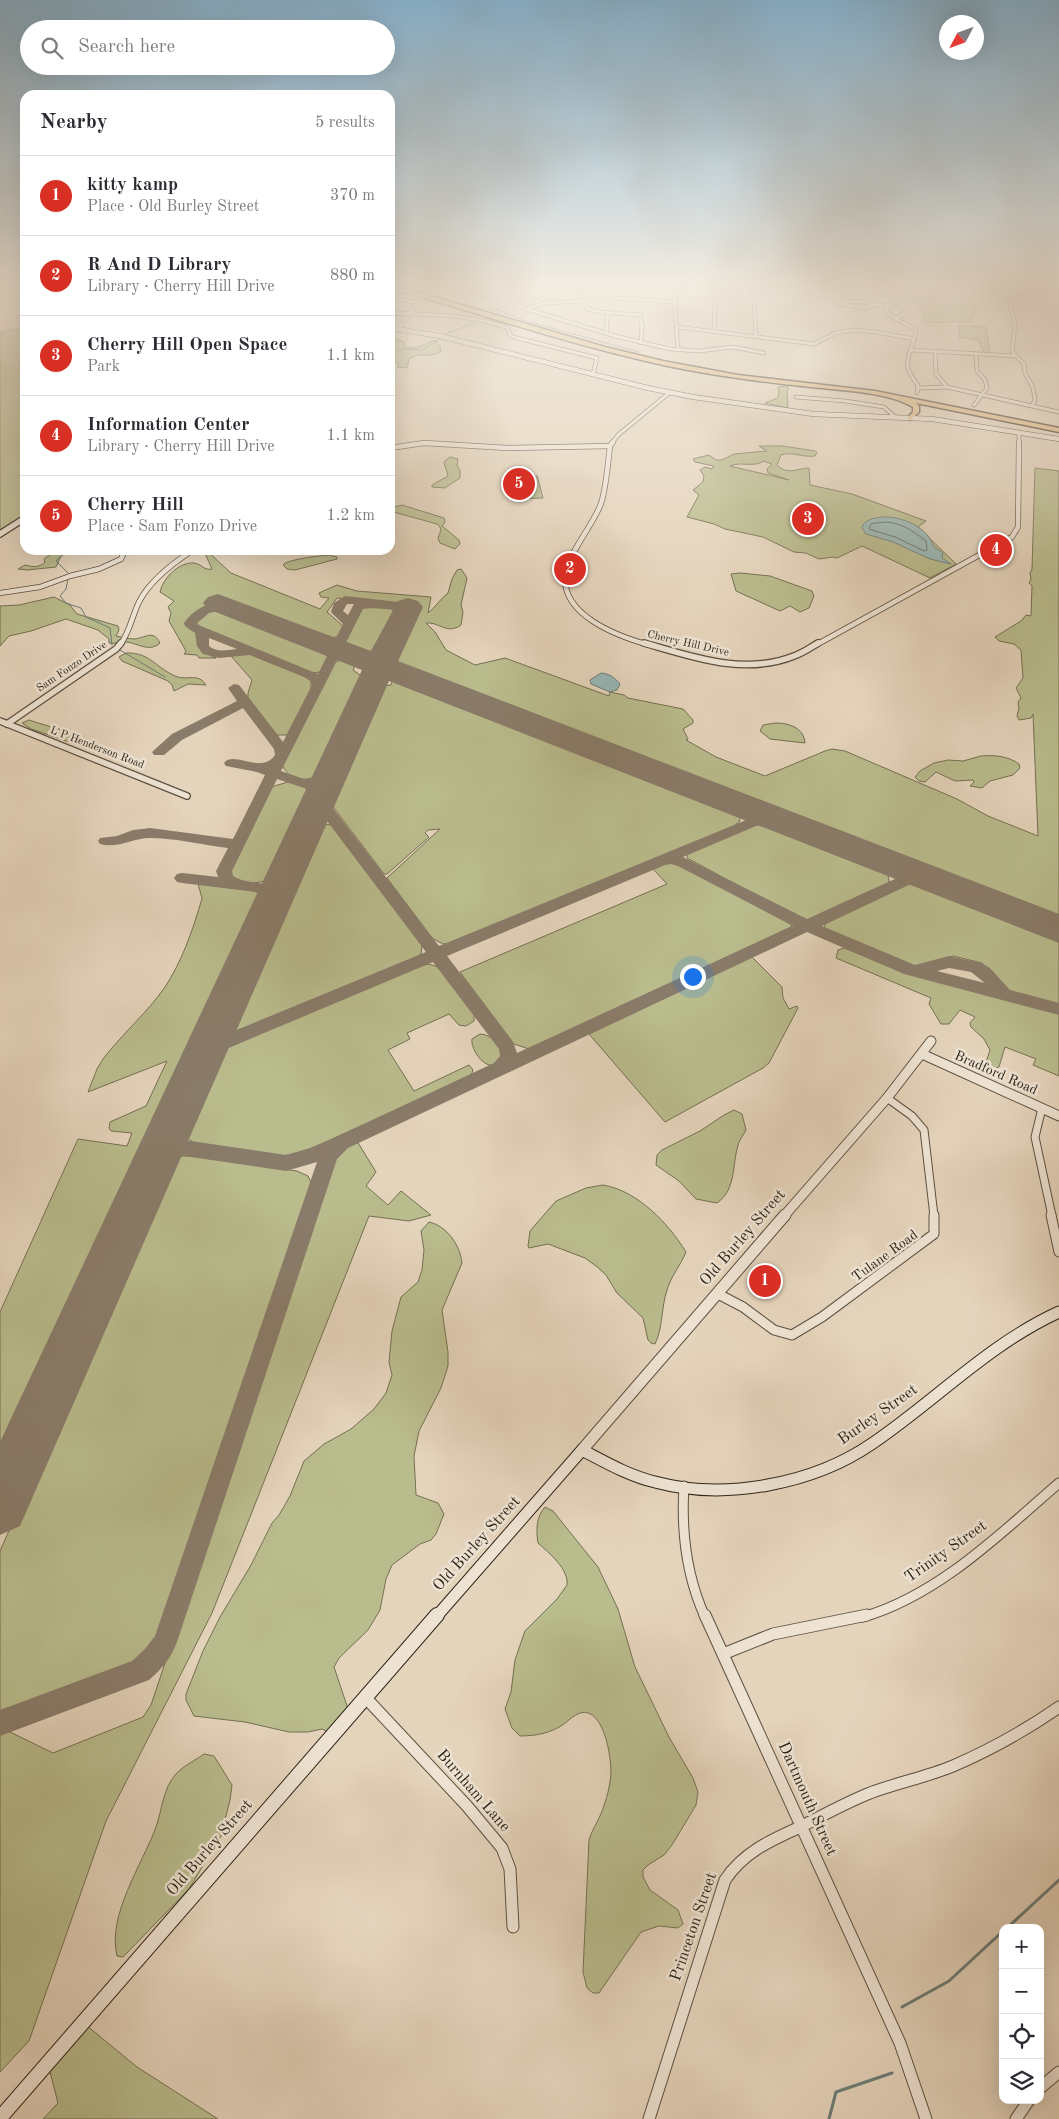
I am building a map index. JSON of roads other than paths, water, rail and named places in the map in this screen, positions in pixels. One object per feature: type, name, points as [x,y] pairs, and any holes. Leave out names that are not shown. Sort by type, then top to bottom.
[{"type":"highway","points":[[767,381],[850,389],[939,404],[973,407],[1059,428]]},
{"type":"highway","points":[[800,381],[889,393],[1059,428]]},
{"type":"highway","points":[[889,393],[909,395],[918,391],[920,397],[939,404]]},
{"type":"highway","points":[[900,398],[914,403],[916,414],[927,406],[939,404]]},
{"type":"main road","points":[[621,381],[669,393],[803,413],[895,417],[916,414],[1059,439]]},
{"type":"main road","points":[[0,534],[20,521]]},
{"type":"main road","name":"Old Burley Street","points":[[45,2066],[718,1294],[887,1098],[931,1041]]},
{"type":"main road","name":"Bradford Road","points":[[922,1054],[1059,1116]]},
{"type":"main road","name":"Burley Street","points":[[582,1450],[632,1475],[666,1485],[721,1489],[786,1481],[834,1466],[864,1450],[1005,1341],[1036,1322],[1059,1312]]},
{"type":"main road","points":[[0,2118],[45,2066]]},
{"type":"street","points":[[912,381],[918,391],[947,388],[1059,412]]},
{"type":"street","points":[[941,381],[947,388]]},
{"type":"street","points":[[973,407],[986,388],[983,381]]},
{"type":"street","points":[[1030,381],[1036,395],[1032,406]]},
{"type":"street","points":[[395,447],[424,443],[508,448],[610,446],[618,435],[669,393]]},
{"type":"street","points":[[796,397],[884,407],[895,417]]},
{"type":"street","name":"Cherry Hill Drive","points":[[610,446],[601,505],[566,569],[564,582],[569,598],[585,616],[621,637],[706,660],[744,665],[775,662],[801,654],[1012,537],[1018,527],[1020,433]]},
{"type":"street","points":[[0,593],[40,587],[70,576],[105,567],[121,558],[122,555]]},
{"type":"street","name":"Sam Fonzo Drive","points":[[7,724],[116,649],[127,636],[142,598],[170,567],[187,555]]},
{"type":"street","name":"L P Henderson Road","points":[[0,721],[187,796]]},
{"type":"street","name":"Tulane Road","points":[[718,1294],[742,1307],[774,1330],[792,1335],[822,1317],[934,1234],[936,1222],[924,1130],[919,1120],[887,1098]]},
{"type":"street","points":[[1042,1108],[1035,1137],[1059,1252]]},
{"type":"street","name":"Trinity Street","points":[[723,1654],[778,1633],[837,1623],[870,1614],[916,1593],[947,1574],[984,1547],[1059,1483]]},
{"type":"street","name":"Dartmouth Street","points":[[684,1486],[682,1514],[689,1574],[695,1594],[900,2043],[926,2119]]},
{"type":"street","name":"Burnham Lane","points":[[365,1697],[467,1806],[502,1848],[510,1870],[513,1927]]},
{"type":"street","name":"Princeton Street","points":[[649,2119],[725,1880],[732,1867],[741,1858],[764,1843],[871,1793],[909,1782],[952,1766],[1013,1736],[1059,1707]]},
{"type":"street","points":[[1044,2085],[1059,2072]]},
{"type":"street","points":[[1016,2119],[1026,2104]]},
{"type":"water","points":[[883,517],[890,517],[914,524],[926,534],[933,546],[943,553],[942,558],[951,564],[930,559],[893,542],[866,534],[862,528],[865,523]]},
{"type":"water","points":[[601,673],[609,675],[620,684],[617,690],[610,692],[591,684],[590,680]]},
{"type":"waterway","points":[[62,555],[56,561],[68,573]]},
{"type":"waterway","points":[[68,579],[66,589],[60,596],[66,603],[81,608],[86,617],[110,628],[112,645]]},
{"type":"waterway","points":[[120,650],[165,677]]},
{"type":"waterway","points":[[1011,1924],[1059,1880]]},
{"type":"waterway","points":[[902,2007],[949,1981],[999,1935]]},
{"type":"waterway","points":[[829,2119],[836,2092],[892,2073]]},
{"type":"place","name":"Cherry Hill","points":[[519,484]]},
{"type":"place","name":"Cherry Hill Open Space","points":[[808,519]]},
{"type":"place","name":"Information Center","points":[[996,550]]},
{"type":"place","name":"R And D Library","points":[[570,569]]},
{"type":"place","name":"kitty kamp","points":[[765,1281]]}]
